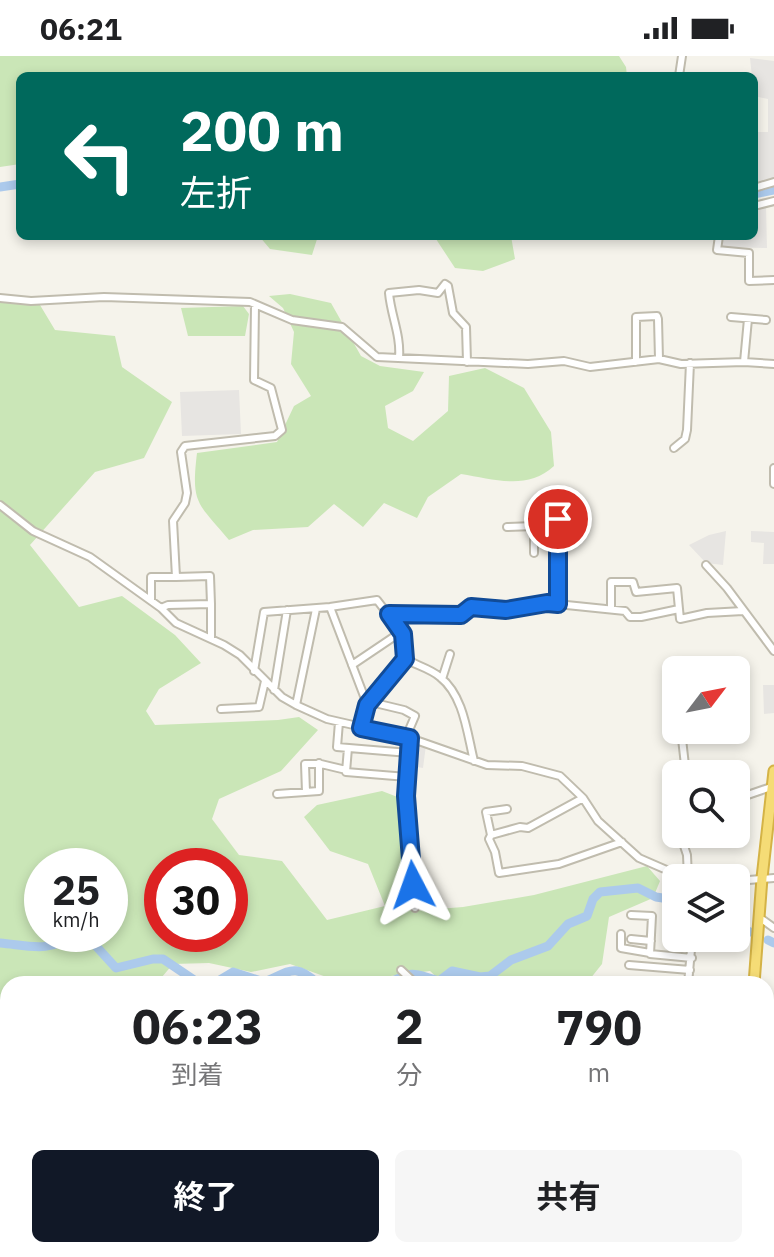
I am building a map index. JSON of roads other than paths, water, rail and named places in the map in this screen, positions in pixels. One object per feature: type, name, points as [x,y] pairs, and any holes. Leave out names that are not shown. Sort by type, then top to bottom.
[{"type":"highway","points":[[757,976],[768,878],[774,771]]},
{"type":"highway","points":[[757,976],[774,804]]},
{"type":"street","points":[[718,240],[717,250],[749,253],[749,281],[774,280]]},
{"type":"street","points":[[399,358],[400,339],[392,316],[389,293],[419,290],[438,293],[445,284],[453,313],[466,327],[467,362]]},
{"type":"street","points":[[0,298],[31,301],[104,297],[250,302],[292,320],[342,327],[377,357],[528,364],[564,361],[590,367],[659,359],[690,363],[774,364]]},
{"type":"street","points":[[176,577],[173,521],[185,503],[187,493],[181,452],[185,446],[275,436],[282,430],[282,419],[271,388],[254,380],[255,305]]},
{"type":"street","points":[[636,362],[636,317],[657,316],[659,359]]},
{"type":"street","points":[[731,317],[766,320]]},
{"type":"street","points":[[744,362],[748,319]]},
{"type":"street","points":[[674,448],[685,439],[687,430],[690,363]]},
{"type":"street","points":[[774,468],[774,484]]},
{"type":"street","points":[[0,505],[33,531],[82,552],[151,600],[176,623],[240,655],[274,690],[296,705],[313,714],[408,738],[487,765],[522,766],[560,776],[583,798],[598,821],[639,858],[662,868]]},
{"type":"street","points":[[534,553],[535,521],[558,519],[558,604]]},
{"type":"street","points":[[507,527],[534,526]]},
{"type":"street","points":[[706,565],[774,651]]},
{"type":"street","points":[[151,600],[151,577],[210,576],[211,639]]},
{"type":"street","points":[[611,609],[611,582],[633,582],[636,592],[677,588],[680,619],[707,613],[743,611]]},
{"type":"street","points":[[254,671],[264,612],[316,609],[377,600],[401,632],[405,659],[367,705],[361,728]]},
{"type":"street","points":[[389,614],[461,615],[471,607],[506,610],[547,603],[625,611],[630,617],[679,609]]},
{"type":"street","points":[[161,608],[168,605],[211,604]]},
{"type":"street","points":[[330,607],[367,705]]},
{"type":"street","points":[[296,705],[316,609]]},
{"type":"street","points":[[274,690],[287,610]]},
{"type":"street","points":[[352,665],[401,632]]},
{"type":"street","points":[[442,679],[450,654]]},
{"type":"street","points":[[405,659],[442,679],[458,700],[474,761]]},
{"type":"street","points":[[221,709],[259,707],[265,681]]},
{"type":"street","points":[[379,704],[415,716],[408,738],[406,796],[415,908]]},
{"type":"street","points":[[339,722],[337,747],[409,753]]},
{"type":"street","points":[[346,770],[348,748]]},
{"type":"street","points":[[306,792],[305,764],[319,763],[346,772],[407,777]]},
{"type":"street","points":[[277,794],[319,791],[319,763]]},
{"type":"street","points":[[750,794],[771,787]]},
{"type":"street","points":[[491,835],[520,827],[528,828],[583,798]]},
{"type":"street","points":[[507,809],[486,812],[491,835],[489,839],[499,873],[559,864],[622,842]]},
{"type":"street","points":[[631,915],[652,916],[650,953]]},
{"type":"street","points":[[763,920],[774,928]]},
{"type":"street","points":[[621,934],[621,948],[692,958]]},
{"type":"street","points":[[631,939],[651,941]]},
{"type":"street","points":[[689,976],[692,952]]},
{"type":"street","points":[[629,965],[690,970]]},
{"type":"street","points":[[401,970],[407,976]]},
{"type":"waterway","points":[[0,187],[16,185]]},
{"type":"waterway","points":[[758,193],[774,190]]},
{"type":"waterway","points":[[490,976],[511,960],[548,946],[568,924],[587,916],[593,899],[600,892],[638,888],[662,898]]},
{"type":"waterway","points":[[768,940],[774,943]]},
{"type":"waterway","points":[[0,943],[24,945]]},
{"type":"waterway","points":[[101,952],[116,968],[163,959],[188,976]]},
{"type":"waterway","points":[[278,976],[291,971],[308,976]]},
{"type":"waterway","points":[[446,976],[452,971],[475,976]]},
{"type":"waterway","points":[[226,976],[233,972],[245,976]]},
{"type":"waterway","points":[[403,976],[421,976]]}]
